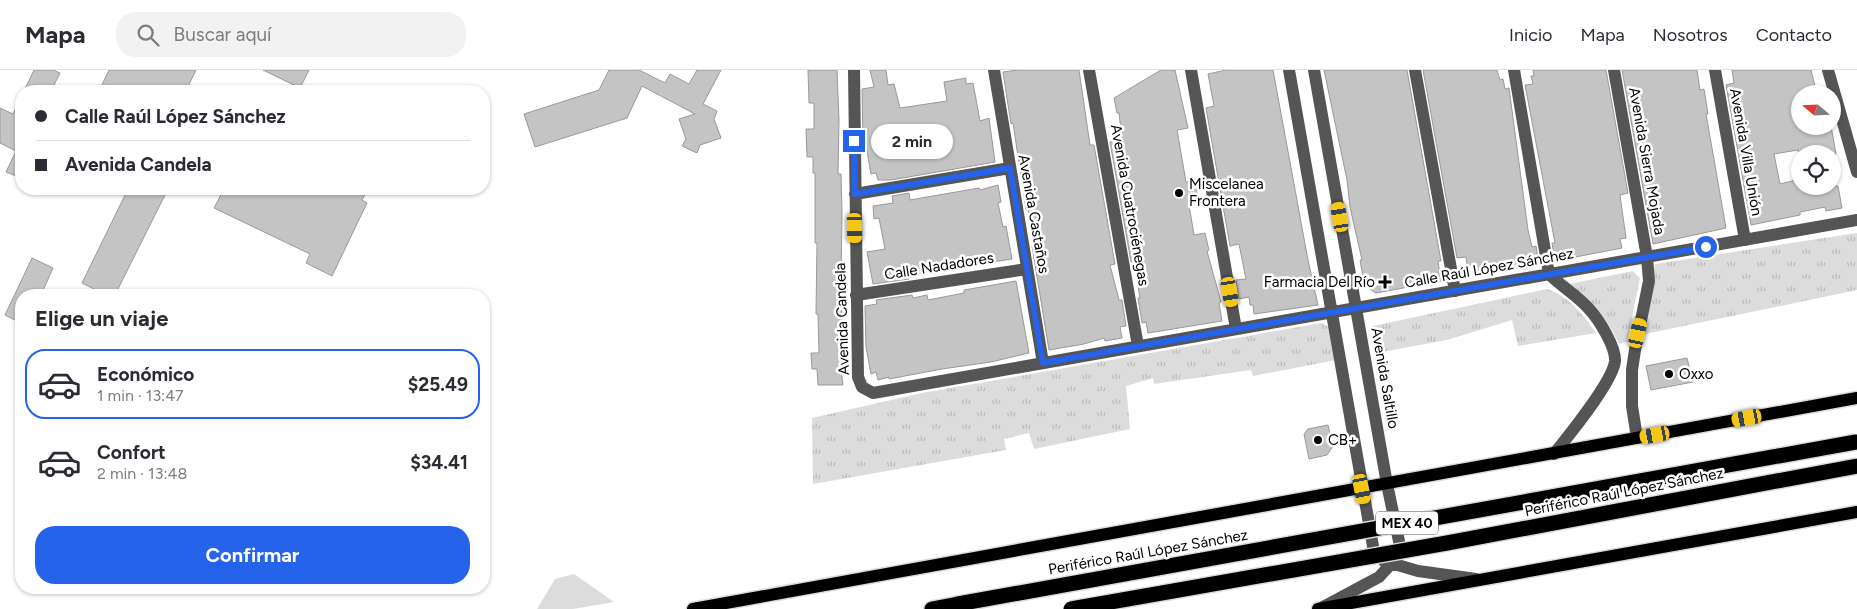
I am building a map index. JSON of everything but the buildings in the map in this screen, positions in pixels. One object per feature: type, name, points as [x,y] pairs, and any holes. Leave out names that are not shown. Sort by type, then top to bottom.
[{"type":"highway","name":"Periférico Raúl López Sánchez","points":[[932,609],[1856,442]]},
{"type":"highway","name":"Periférico Raúl López Sánchez","points":[[1071,609],[1447,544],[1857,466]]},
{"type":"main road","points":[[693,609],[1857,398]]},
{"type":"main road","points":[[1318,609],[1857,512]]},
{"type":"street","name":"Avenida Candela","points":[[854,70],[858,377],[862,387]]},
{"type":"street","name":"Avenida Castaños","points":[[994,70],[1043,363]]},
{"type":"street","name":"Avenida Cuatrociénegas","points":[[1089,70],[1138,346]]},
{"type":"street","points":[[1191,70],[1236,329]]},
{"type":"street","points":[[1289,70],[1374,552],[1384,561],[1418,571],[1481,580]]},
{"type":"street","name":"Avenida Saltillo","points":[[1314,70],[1387,484]]},
{"type":"street","points":[[1415,70],[1454,291]]},
{"type":"street","points":[[1514,70],[1549,274],[1581,300],[1591,311],[1600,323],[1615,359],[1613,369],[1599,393],[1554,454]]},
{"type":"street","name":"Avenida Sierra Mojada","points":[[1614,70],[1647,257],[1649,281],[1632,370],[1632,406],[1637,438]]},
{"type":"street","name":"Avenida Villa Unión","points":[[1715,70],[1745,240]]},
{"type":"street","points":[[1828,70],[1857,172]]},
{"type":"street","points":[[855,194],[1010,168]]},
{"type":"street","name":"Calle Raúl López Sánchez","points":[[862,387],[874,392],[1857,220]]},
{"type":"street","name":"Calle Nadadores","points":[[856,295],[1027,269]]},
{"type":"street","points":[[1318,609],[1379,577],[1392,564],[1400,546],[1387,484]]},
{"type":"green space","points":[[1857,233],[1857,290],[1645,334],[1655,264]]},
{"type":"green space","points":[[1633,271],[1640,278],[1627,342],[1619,344],[1603,318],[1569,284]]},
{"type":"green space","points":[[1547,289],[1569,301],[1596,333],[1518,346],[1512,320],[1447,340],[1376,353],[1373,326]]},
{"type":"green space","points":[[1322,323],[1329,327],[1336,360],[1253,376],[1251,370],[1154,384],[1153,378],[1126,386],[1130,429],[1034,449],[1029,433],[1004,439],[1006,450],[813,484],[812,418],[922,393]]},
{"type":"green space","points":[[574,574],[614,602],[573,609],[537,609],[555,579]]},
{"type":"place","name":"Miscelanea Frontera","points":[[1179,193]]},
{"type":"place","name":"Farmacia Del Río","points":[[1385,282]]},
{"type":"place","name":"Oxxo","points":[[1669,374]]},
{"type":"place","name":"CB+","points":[[1318,440]]},
{"type":"route","points":[[854,141],[855,194],[1010,168],[1043,363],[1706,247]]}]
